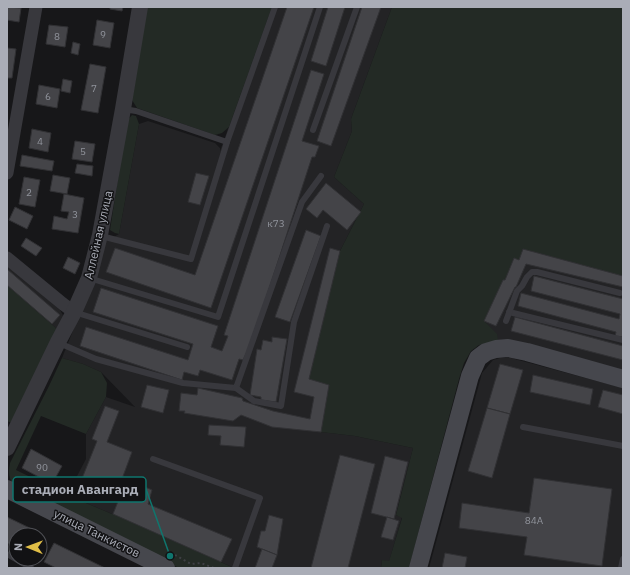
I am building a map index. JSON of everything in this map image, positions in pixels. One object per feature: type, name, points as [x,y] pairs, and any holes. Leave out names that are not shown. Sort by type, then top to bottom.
[{"type":"main road","points":[[418,568],[470,376],[478,358],[486,352],[496,348],[508,348],[623,379]]},
{"type":"main road","name":"улица Танкистов","points":[[7,488],[166,568]]},
{"type":"street","points":[[7,173],[36,7]]},
{"type":"street","name":"Аллейная улица","points":[[7,448],[74,312],[89,278],[100,235],[140,7]]},
{"type":"street","points":[[7,258],[74,312]]},
{"type":"lane","points":[[100,235],[191,259],[227,142],[275,7]]},
{"type":"lane","points":[[89,278],[218,317],[320,7]]},
{"type":"lane","points":[[313,130],[357,7]]},
{"type":"lane","points":[[123,109],[136,111],[227,142]]},
{"type":"lane","points":[[236,388],[302,202],[321,176]]},
{"type":"lane","points":[[58,342],[96,359],[183,383],[236,388],[254,401],[280,406],[294,322],[327,226]]},
{"type":"lane","points":[[506,321],[517,291],[532,272],[620,293]]},
{"type":"lane","points":[[74,312],[187,347]]},
{"type":"lane","points":[[509,312],[623,340]]},
{"type":"lane","points":[[523,427],[623,446]]},
{"type":"lane","points":[[153,459],[260,498],[235,568]]},
{"type":"lane","points":[[7,554],[31,568]]},
{"type":"lane","points":[[621,568],[623,559]]},
{"type":"path","points":[[190,568],[191,564]]},
{"type":"shaded area","points":[[147,7],[272,7],[229,127],[222,133],[215,135],[137,108],[132,100]]},
{"type":"shaded area","points":[[272,7],[392,7],[351,119],[352,131],[334,177],[364,204],[340,251],[309,378],[329,385],[322,432],[355,436],[413,448],[396,515],[402,517],[389,562],[382,560],[381,568],[234,568],[67,495],[86,459],[86,434],[106,397],[135,407],[101,372],[83,364],[62,358],[93,281],[105,242],[119,234],[139,124],[148,121],[215,143],[220,148],[220,151]]},
{"type":"shaded area","points":[[392,7],[623,7],[623,276],[523,249],[519,260],[514,258],[505,280],[503,280],[484,321],[497,334],[498,341],[479,345],[471,351],[464,363],[409,568],[381,568],[382,560],[389,561],[402,518],[396,515],[413,448],[355,436],[321,432],[329,385],[309,379],[340,251],[364,204],[334,177],[352,131],[351,119]]},
{"type":"shaded area","points":[[132,115],[136,116],[139,124],[119,234],[110,230],[127,121]]},
{"type":"shaded area","points":[[523,249],[623,276],[623,372],[498,341],[484,321],[503,280],[505,280],[514,258]]},
{"type":"shaded area","points":[[7,264],[60,310],[64,317],[57,329],[7,285]]},
{"type":"shaded area","points":[[7,285],[57,329],[12,423],[7,421]]},
{"type":"shaded area","points":[[62,358],[83,364],[101,372],[107,383],[106,397],[86,434],[41,416],[16,470],[67,495],[234,568],[179,568],[15,487],[11,481],[9,470],[10,463]]},
{"type":"shaded area","points":[[500,358],[511,358],[623,388],[623,568],[429,568],[482,373],[493,360]]},
{"type":"building","points":[[7,7],[21,8],[19,22],[7,20]]},
{"type":"building","points":[[110,7],[123,7],[122,11],[110,9]]},
{"type":"building","points":[[287,7],[314,7],[211,308],[106,272],[115,248],[195,275]]},
{"type":"building","points":[[328,7],[345,7],[326,66],[311,61]]},
{"type":"building","points":[[362,7],[381,7],[331,146],[317,141]]},
{"type":"building","points":[[97,20],[114,23],[110,48],[93,45]]},
{"type":"building","points":[[49,25],[68,27],[65,47],[46,44]]},
{"type":"building","points":[[73,42],[80,44],[78,55],[71,53]]},
{"type":"building","points":[[7,48],[16,49],[12,78],[7,78]]},
{"type":"building","points":[[90,64],[106,67],[98,113],[81,110]]},
{"type":"building","points":[[311,70],[324,74],[302,141],[319,146],[315,157],[312,157],[252,341],[243,360],[239,359],[232,380],[200,370],[198,376],[184,372],[182,380],[80,346],[86,327],[188,360],[193,344],[93,312],[101,288],[218,326],[211,347],[222,351],[228,336],[224,335]]},
{"type":"building","points":[[63,79],[72,81],[70,93],[61,91]]},
{"type":"building","points":[[39,85],[60,89],[57,108],[36,104]]},
{"type":"building","points":[[32,129],[51,133],[48,152],[29,148]]},
{"type":"building","points":[[75,141],[95,144],[92,162],[72,159]]},
{"type":"building","points":[[22,155],[54,161],[52,171],[20,166]]},
{"type":"building","points":[[77,164],[93,166],[92,176],[75,173]]},
{"type":"building","points":[[196,173],[209,176],[200,205],[188,202]]},
{"type":"building","points":[[53,175],[70,178],[67,194],[50,191]]},
{"type":"building","points":[[24,177],[40,180],[35,207],[19,204]]},
{"type":"building","points":[[326,183],[361,212],[347,230],[323,210],[317,218],[306,209]]},
{"type":"building","points":[[64,194],[84,198],[78,233],[52,229],[54,216],[67,219],[69,212],[61,211]]},
{"type":"building","points":[[15,207],[33,216],[27,229],[9,220]]},
{"type":"building","points":[[306,230],[321,236],[290,322],[275,317]]},
{"type":"building","points":[[26,238],[42,248],[36,256],[21,246]]},
{"type":"building","points":[[330,248],[340,251],[309,379],[329,385],[321,432],[272,427],[241,415],[233,421],[179,411],[181,393],[197,395],[198,388],[242,398],[243,401],[273,411],[310,419],[314,397],[294,392]]},
{"type":"building","points":[[523,249],[623,276],[623,287],[526,264],[496,326],[484,321],[503,280],[505,280],[514,258],[519,260]]},
{"type":"building","points":[[68,257],[80,263],[75,274],[63,268]]},
{"type":"building","points":[[7,269],[60,315],[52,324],[7,285]]},
{"type":"building","points":[[534,276],[623,299],[623,337],[615,336],[616,332],[518,306],[521,293],[619,319],[620,314],[531,291]]},
{"type":"building","points":[[515,317],[623,346],[623,360],[511,331]]},
{"type":"building","points":[[272,337],[287,339],[276,402],[261,400],[261,397],[250,395],[257,349],[261,350],[263,340],[272,342]]},
{"type":"building","points":[[500,364],[523,370],[510,414],[487,408]]},
{"type":"building","points":[[533,375],[593,389],[590,405],[530,392]]},
{"type":"building","points":[[147,385],[169,390],[163,413],[141,407]]},
{"type":"building","points":[[603,390],[623,395],[623,414],[598,407]]},
{"type":"building","points":[[105,406],[119,411],[107,442],[132,452],[119,487],[109,483],[104,496],[79,486],[97,441],[92,439]]},
{"type":"building","points":[[487,408],[510,414],[492,478],[468,471]]},
{"type":"building","points":[[209,425],[246,427],[244,447],[220,445],[221,436],[208,435]]},
{"type":"building","points":[[31,449],[62,466],[52,484],[22,468]]},
{"type":"building","points":[[340,455],[375,464],[348,568],[311,568]]},
{"type":"building","points":[[385,456],[408,462],[394,519],[371,513]]},
{"type":"building","points":[[534,478],[612,489],[602,566],[524,555],[527,537],[459,528],[462,503],[529,513]]},
{"type":"building","points":[[127,479],[152,490],[148,504],[232,539],[221,562],[113,514]]},
{"type":"building","points":[[269,515],[283,519],[277,555],[257,547],[261,531],[265,531]]},
{"type":"building","points":[[7,517],[28,527],[8,527],[7,543]]},
{"type":"building","points":[[387,517],[399,521],[393,540],[381,537]]},
{"type":"building","points":[[54,543],[105,568],[56,568],[48,564],[48,554]]},
{"type":"building","points":[[262,549],[277,555],[272,568],[255,568]]},
{"type":"building","points":[[445,553],[467,557],[465,568],[442,568]]},
{"type":"place","name":"стадион Авангард","points":[[170,556]]}]
